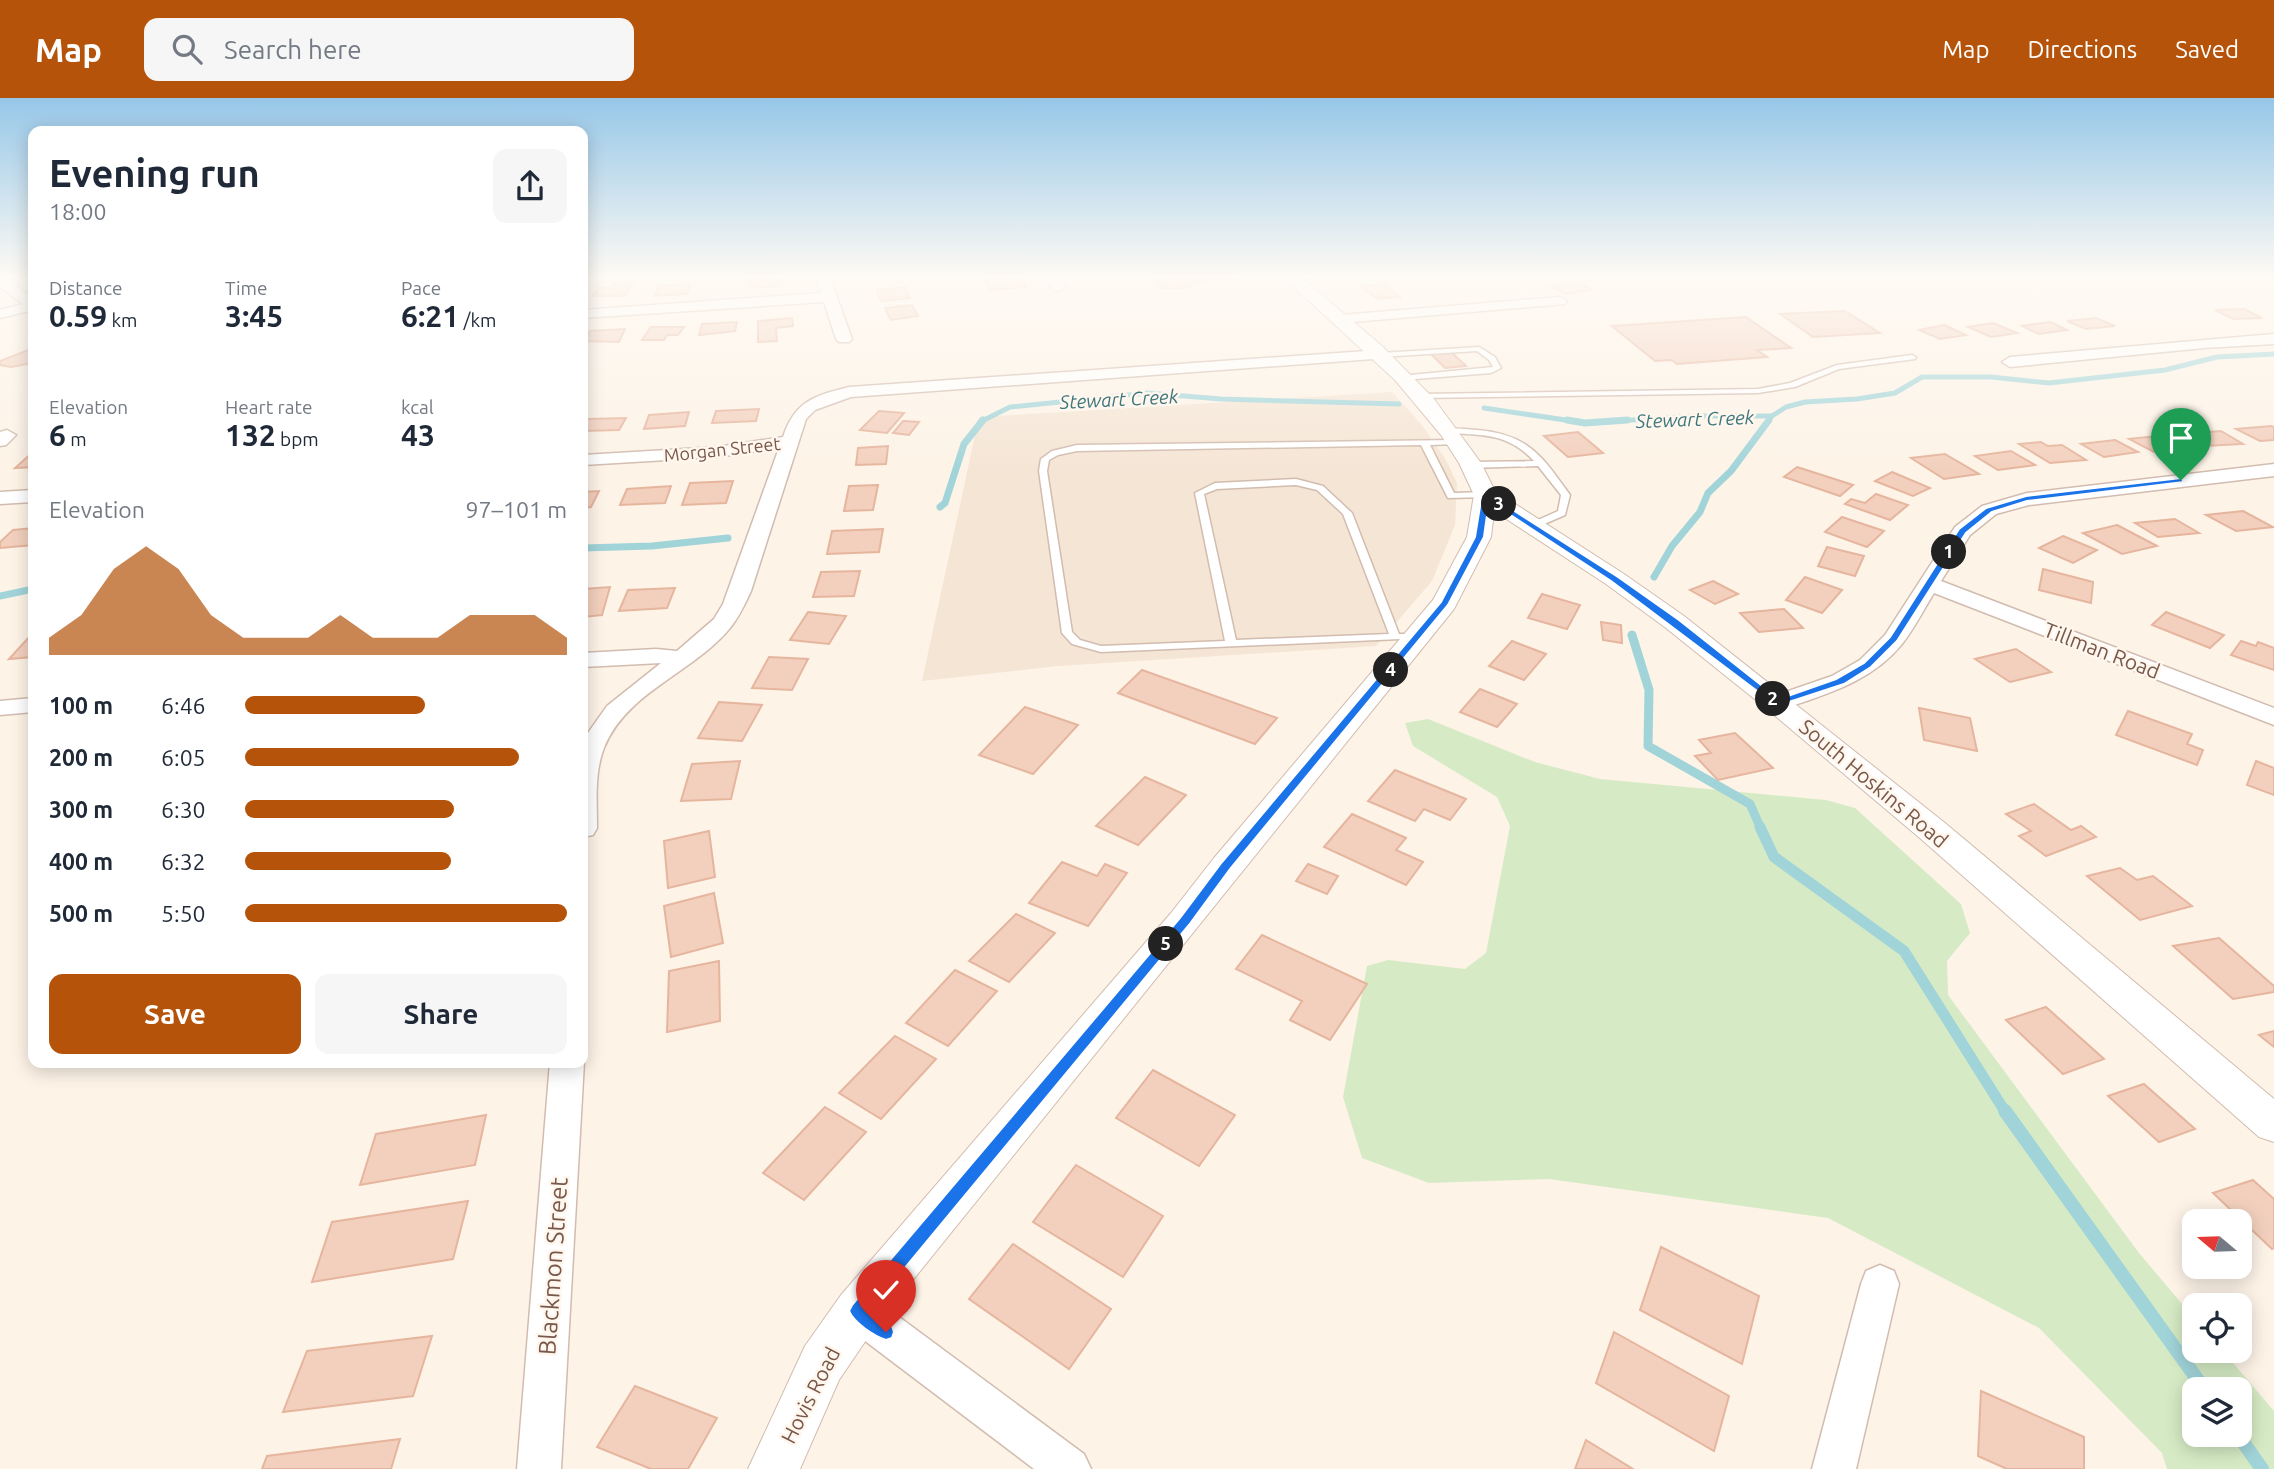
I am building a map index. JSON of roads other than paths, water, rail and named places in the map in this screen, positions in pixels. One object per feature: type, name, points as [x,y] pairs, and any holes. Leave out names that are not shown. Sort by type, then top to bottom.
[{"type":"street","name":"South Hoskins Road","points":[[1367,342],[1420,396],[1451,436],[1478,480],[1532,526],[1675,622],[1777,703],[1933,831],[2274,1124]]},
{"type":"street","points":[[2010,362],[2222,342]]},
{"type":"street","name":"Morgan Street","points":[[588,460],[717,452],[790,441],[798,418],[804,410],[823,399],[849,392],[1381,355]]},
{"type":"street","points":[[588,758],[601,730],[621,706],[699,646],[730,612],[790,441]]},
{"type":"street","points":[[1777,703],[1840,681],[1868,665],[1894,639],[1962,531],[1979,516],[2000,506],[2026,499],[2274,470]]},
{"type":"street","name":"Hovis Road","points":[[774,1469],[822,1363],[858,1311],[1184,922],[1407,636],[1445,603],[1479,537],[1478,480]]},
{"type":"street","points":[[0,498],[28,496]]},
{"type":"street","name":"Tillman Road","points":[[1930,584],[2274,717]]},
{"type":"street","points":[[588,660],[656,656],[683,659]]},
{"type":"street","points":[[0,708],[28,705]]},
{"type":"street","name":"Blackmon Street","points":[[539,1469],[567,1068]]},
{"type":"street","points":[[1835,1469],[1880,1284]]},
{"type":"street","points":[[858,1311],[1069,1469]]},
{"type":"lane","points":[[1381,355],[1473,348],[1479,349],[1492,359],[1497,368],[1491,371],[1403,378]]},
{"type":"lane","points":[[1420,396],[1758,391],[1792,385],[1838,367],[1912,356]]},
{"type":"lane","points":[[1455,374],[1473,395]]},
{"type":"lane","points":[[1231,643],[1199,493],[1215,486],[1296,482],[1320,488],[1347,513],[1407,636],[1101,649],[1076,642],[1067,633],[1044,471],[1045,459],[1055,453],[1077,448],[1425,444],[1451,436],[1489,432],[1511,436],[1527,445],[1566,495],[1562,513],[1532,526]]},
{"type":"lane","points":[[1425,444],[1451,496],[1478,480],[1541,463]]},
{"type":"waterway","name":"Stewart Creek","points":[[1772,416],[1786,407],[1805,402],[1857,399],[1895,393],[1922,377],[1991,377],[2049,383],[2165,370],[2217,357],[2274,354]]},
{"type":"waterway","name":"Stewart Creek","points":[[982,421],[1010,407],[1148,393],[1221,399],[1399,404]]},
{"type":"waterway","name":"Stewart Creek","points":[[1484,408],[1579,422]]},
{"type":"waterway","name":"Stewart Creek","points":[[1599,422],[1697,416],[1772,416]]},
{"type":"waterway","name":"Stewart Creek","points":[[1767,422],[1772,416]]},
{"type":"waterway","name":"Stewart Creek","points":[[1567,420],[1579,422]]},
{"type":"waterway","name":"Stewart Creek","points":[[1599,422],[1627,420]]},
{"type":"waterway","points":[[1654,577],[1672,546],[1700,512],[1708,493],[1731,471],[1769,420]]},
{"type":"waterway","name":"Stewart Creek","points":[[940,507],[945,503],[964,444],[982,421]]},
{"type":"waterway","name":"Stewart Creek","points":[[1579,422],[1599,422]]},
{"type":"waterway","name":"Stewart Creek","points":[[588,548],[652,546],[728,538]]},
{"type":"waterway","name":"Stewart Creek","points":[[0,596],[28,590]]},
{"type":"waterway","points":[[1632,635],[1649,690],[1648,746],[1750,804],[1761,829]]},
{"type":"waterway","points":[[1760,827],[1774,857],[1904,951],[2006,1113]]},
{"type":"waterway","points":[[2005,1111],[2196,1377]]},
{"type":"waterway","points":[[2246,1447],[2262,1469]]}]
